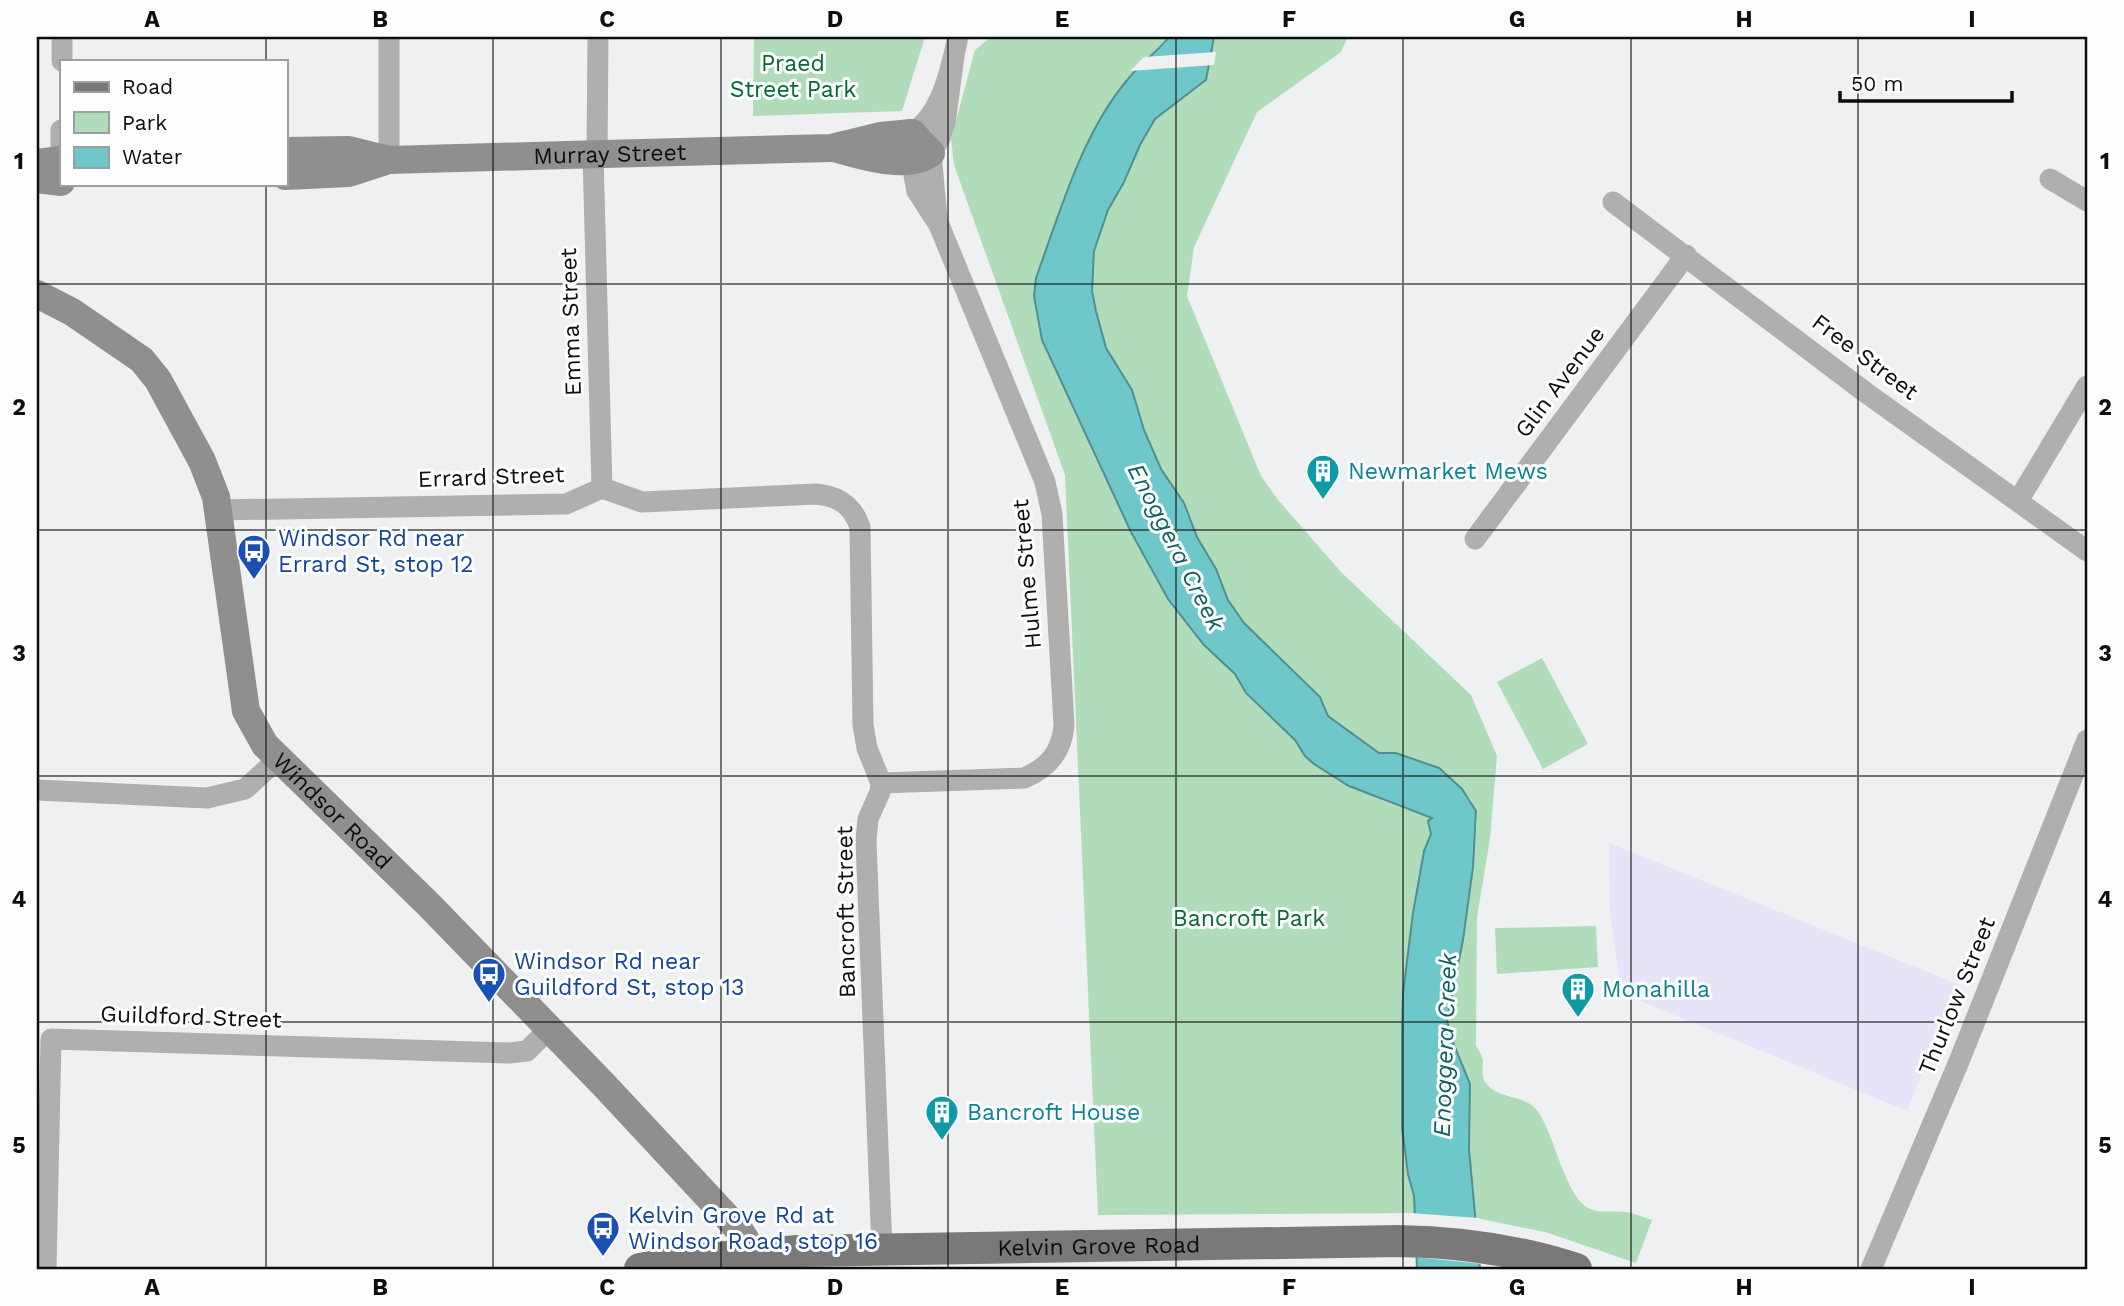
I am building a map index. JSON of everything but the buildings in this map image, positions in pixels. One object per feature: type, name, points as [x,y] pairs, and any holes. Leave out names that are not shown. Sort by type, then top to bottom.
[{"type":"main road","name":"Murray Street","points":[[287,152],[349,150],[389,160],[595,155],[831,148],[880,136],[918,148]]},
{"type":"main road","points":[[37,163],[60,160]]},
{"type":"main road","name":"Murray Street","points":[[287,176],[349,173],[389,160]]},
{"type":"main road","points":[[37,179],[60,181]]},
{"type":"main road","name":"Windsor Road","points":[[37,294],[59,304],[93,326],[137,356],[152,371],[206,470],[218,509],[246,711],[265,745],[550,1028],[733,1223],[760,1261]]},
{"type":"main road","name":"Kelvin Grove Road","points":[[640,1269],[691,1260],[760,1261],[883,1250],[1370,1241],[1469,1244],[1567,1266]]},
{"type":"street","points":[[62,37],[62,60]]},
{"type":"street","points":[[389,37],[389,160]]},
{"type":"street","name":"Emma Street","points":[[598,37],[595,155],[602,488]]},
{"type":"street","points":[[918,148],[923,126],[933,110],[956,46]]},
{"type":"street","name":"Hulme Street","points":[[881,783],[1024,778],[1046,766],[1060,747],[1063,736],[1049,498],[1040,467],[939,225],[918,148]]},
{"type":"street","points":[[2050,179],[2087,201]]},
{"type":"street","name":"Free Street","points":[[1613,202],[1865,392],[2087,551]]},
{"type":"street","name":"Glin Avenue","points":[[1475,539],[1686,256]]},
{"type":"street","points":[[2018,501],[2087,386]]},
{"type":"street","points":[[602,488],[642,502],[816,494],[835,497],[843,502],[857,517],[860,527],[863,725],[867,748],[881,783]]},
{"type":"street","name":"Errard Street","points":[[218,509],[566,504],[602,488]]},
{"type":"street","name":"Thurlow Street","points":[[1871,1269],[1961,1059],[2087,740]]},
{"type":"street","points":[[37,790],[207,798],[246,789],[278,759]]},
{"type":"street","name":"Bancroft Street","points":[[881,783],[880,793],[868,818],[866,841],[883,1250]]},
{"type":"street","name":"Guildford Street","points":[[46,1269],[51,1039],[509,1053],[527,1051],[550,1028]]},
{"type":"shaded area","points":[[1609,843],[1958,984],[1907,1111],[1621,993],[1610,912]]},
{"type":"green space","name":"Praed Street Park","points":[[754,37],[925,37],[902,111],[753,116]]},
{"type":"green space","name":"Bancroft Park","points":[[991,37],[1169,37],[1127,79],[1100,121],[1036,278],[1034,296],[1042,340],[1168,599],[1201,641],[1235,674],[1246,693],[1295,740],[1305,756],[1324,771],[1386,802],[1432,818],[1428,824],[1431,834],[1420,870],[1403,993],[1402,1128],[1414,1196],[1414,1213],[1098,1215],[1065,475],[954,165],[951,139],[975,50]]},
{"type":"green space","points":[[1214,37],[1348,37],[1341,52],[1257,112],[1194,247],[1187,296],[1261,476],[1279,501],[1341,572],[1471,695],[1497,756],[1490,839],[1477,917],[1476,1046],[1483,1060],[1483,1077],[1497,1092],[1527,1102],[1539,1113],[1573,1191],[1588,1208],[1629,1213],[1652,1220],[1636,1263],[1545,1232],[1476,1218],[1469,1149],[1470,1084],[1450,1035],[1447,1020],[1463,940],[1476,811],[1471,800],[1445,772],[1410,757],[1396,753],[1379,753],[1328,716],[1324,704],[1285,666],[1271,648],[1252,634],[1228,600],[1216,569],[1197,537],[1184,503],[1161,469],[1144,430],[1132,390],[1106,348],[1092,291],[1095,246],[1108,210],[1155,119],[1203,84]]},
{"type":"green space","points":[[1542,658],[1588,744],[1543,769],[1497,682]]},
{"type":"green space","points":[[1596,926],[1598,967],[1497,974],[1495,928]]},
{"type":"water","name":"Enoggera Creek","points":[[1169,37],[1214,37],[1206,80],[1155,119],[1108,210],[1094,251],[1092,291],[1096,311],[1106,348],[1132,390],[1144,430],[1161,469],[1184,503],[1197,537],[1216,569],[1228,600],[1244,623],[1320,697],[1328,716],[1379,753],[1396,753],[1439,768],[1462,789],[1476,811],[1473,867],[1463,940],[1447,1020],[1450,1035],[1470,1084],[1469,1149],[1480,1269],[1417,1269],[1414,1196],[1402,1128],[1403,993],[1413,913],[1424,851],[1431,834],[1428,821],[1432,818],[1349,786],[1314,764],[1295,740],[1246,693],[1235,674],[1204,645],[1168,599],[1131,532],[1042,340],[1034,296],[1036,278],[1074,174],[1112,100]]},
{"type":"pier","points":[[1216,52],[1214,65],[1130,71],[1144,57]]},
{"type":"pier","points":[[1410,1213],[1479,1218],[1483,1264],[1414,1257]]},
{"type":"place","name":"Newmarket Mews","points":[[1323,501]]},
{"type":"place","name":"Windsor Rd near Errard St, stop 12","points":[[254,581]]},
{"type":"place","name":"Windsor Rd near Guildford St, stop 13","points":[[489,1004]]},
{"type":"place","name":"Monahilla","points":[[1578,1019]]},
{"type":"place","name":"Bancroft House","points":[[942,1142]]},
{"type":"place","name":"Kelvin Grove Rd at Windsor Road, stop 16","points":[[603,1258]]}]
